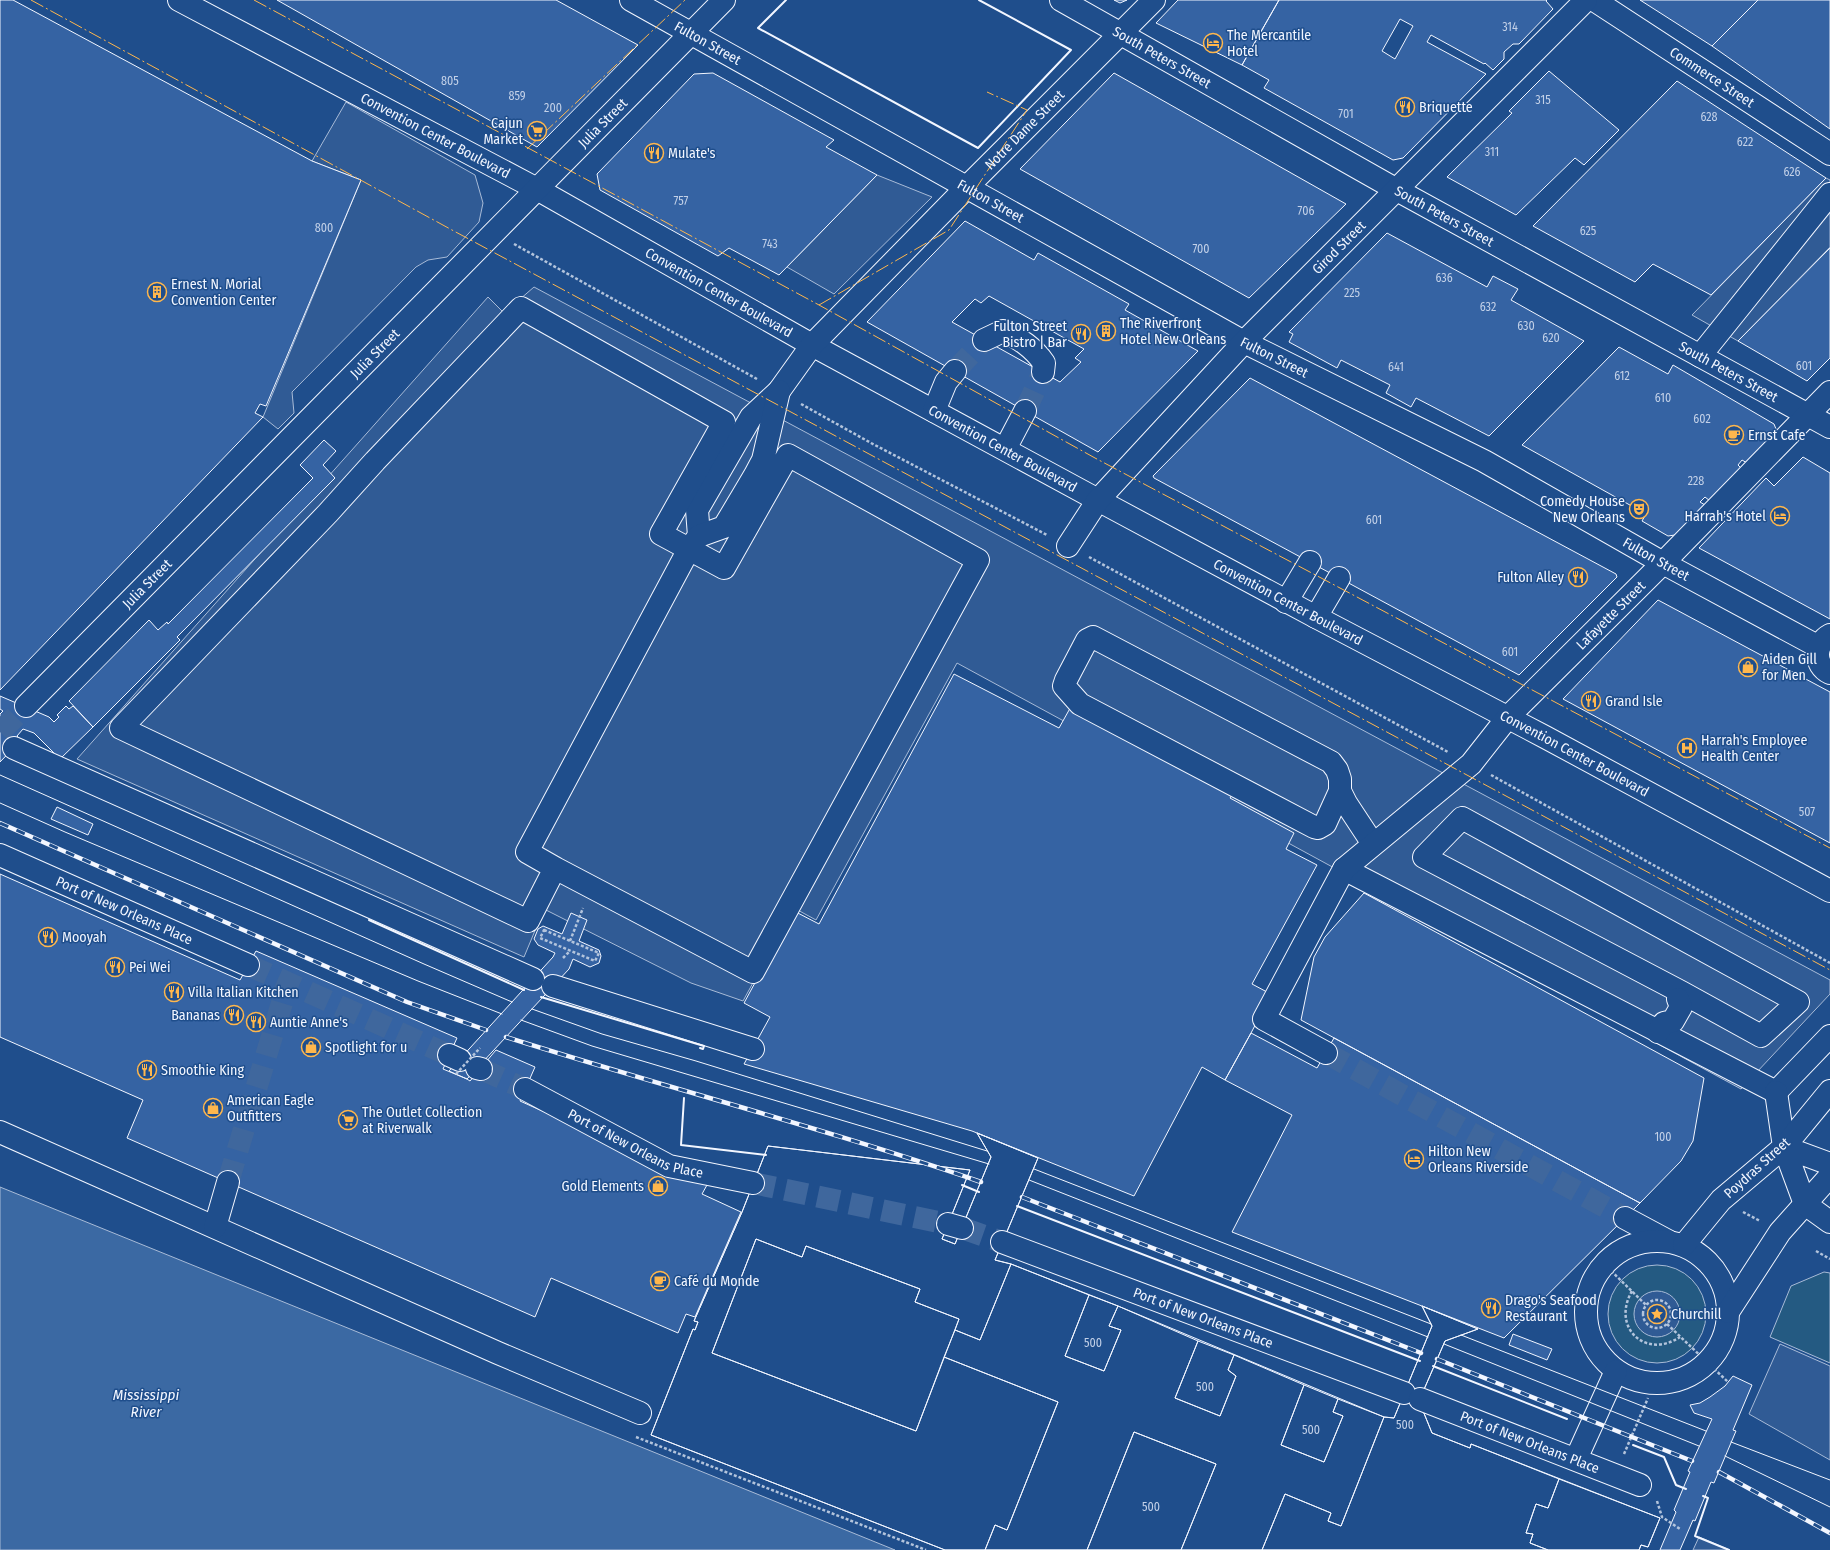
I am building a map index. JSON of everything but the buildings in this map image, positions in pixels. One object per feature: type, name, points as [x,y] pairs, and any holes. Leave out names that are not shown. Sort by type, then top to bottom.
[{"type":"street","name":"Convention Center Boulevard","points":[[179,0],[537,189],[812,345],[1286,602],[1508,717],[1830,891]]},
{"type":"street","name":"Fulton Street","points":[[631,0],[1244,342],[1484,461],[1663,563],[1824,641],[1818,659],[1822,667],[1830,673]]},
{"type":"street","name":"Julia Street","points":[[26,706],[724,0]]},
{"type":"street","name":"South Peters Street","points":[[1061,0],[1397,190],[1830,426]]},
{"type":"street","name":"Notre Dame Street","points":[[779,391],[812,345],[1154,0]]},
{"type":"street","name":"Girod Street","points":[[1068,546],[1098,500],[1244,342],[1586,0]]},
{"type":"street","name":"Commerce Street","points":[[1594,0],[1830,154]]},
{"type":"street","points":[[1700,356],[1830,194]]},
{"type":"street","points":[[555,868],[528,921],[121,728],[328,513],[375,461],[521,308],[724,422],[661,534],[694,543],[724,568],[788,455],[978,560],[753,972],[527,852],[694,543],[697,510],[751,417],[779,391]]},
{"type":"street","points":[[984,340],[1003,331],[1017,338],[1035,351],[1044,363],[1042,372]]},
{"type":"street","points":[[934,411],[946,382],[955,371]]},
{"type":"street","points":[[694,543],[724,527],[764,460],[779,391]]},
{"type":"street","name":"Lafayette Street","points":[[1344,869],[1472,764],[1508,717],[1663,563],[1830,392]]},
{"type":"street","points":[[1005,449],[1025,411]]},
{"type":"street","points":[[1286,602],[1310,562]]},
{"type":"street","points":[[1316,617],[1339,578]]},
{"type":"street","points":[[1340,791],[1325,824],[1318,828],[1314,827],[1080,704],[1064,686],[1066,680],[1087,640],[1093,637],[1331,762],[1337,770],[1340,779],[1340,791],[1346,803],[1373,844]]},
{"type":"street","points":[[14,748],[533,980]]},
{"type":"street","points":[[1462,818],[1798,1002],[1761,1036],[1680,996],[1424,857],[1462,818]]},
{"type":"street","name":"Port of New Orleans Place","points":[[0,855],[248,965]]},
{"type":"street","points":[[1326,1053],[1264,1019],[1344,869],[1661,1028],[1776,1092]]},
{"type":"street","points":[[554,986],[753,1049]]},
{"type":"street","points":[[1661,1028],[1673,1021],[1681,1007],[1680,996]]},
{"type":"street","points":[[1776,1092],[1830,1036]]},
{"type":"street","name":"Port of New Orleans Place","points":[[525,1089],[669,1166],[753,1183]]},
{"type":"street","name":"Poydras Street","points":[[1676,1243],[1721,1200],[1784,1148],[1830,1091]]},
{"type":"street","points":[[1776,1092],[1784,1148],[1805,1204],[1830,1222]]},
{"type":"street","points":[[0,1132],[640,1413]]},
{"type":"street","points":[[1784,1148],[1830,1164]]},
{"type":"street","points":[[1728,1312],[1780,1232],[1830,1176]]},
{"type":"street","points":[[215,1227],[228,1182]]},
{"type":"street","points":[[1625,1218],[1676,1243],[1702,1256],[1716,1272],[1725,1291],[1728,1312],[1726,1331],[1718,1348],[1707,1363],[1691,1375],[1673,1382],[1653,1384],[1633,1380],[1616,1371],[1601,1357],[1590,1340],[1586,1320],[1586,1300],[1592,1281],[1604,1264],[1617,1252],[1633,1244],[1651,1240],[1676,1243]]},
{"type":"street","name":"Port of New Orleans Place","points":[[1002,1242],[1412,1396],[1640,1485]]},
{"type":"street","points":[[1576,1459],[1616,1371]]},
{"type":"path","points":[[512,243],[871,443],[1068,546],[1472,764],[1830,963]]},
{"type":"path","points":[[570,941],[579,917]]},
{"type":"path","points":[[540,938],[595,961],[598,953],[544,930]]},
{"type":"path","points":[[563,958],[570,951]]},
{"type":"path","points":[[1739,1210],[1760,1221]]},
{"type":"path","points":[[1816,1252],[1830,1259]]},
{"type":"path","points":[[1604,1264],[1646,1305]]},
{"type":"path","points":[[1632,1291],[1624,1310],[1626,1321],[1631,1332],[1640,1340],[1649,1344],[1661,1345],[1671,1343],[1680,1337]]},
{"type":"path","points":[[1655,1300],[1664,1301],[1668,1304],[1671,1318],[1666,1324],[1657,1328],[1653,1327],[1646,1322],[1643,1314],[1646,1305],[1655,1300]]},
{"type":"path","points":[[1666,1324],[1728,1382]]},
{"type":"path","points":[[664,1448],[926,1550]]},
{"type":"shaded area","points":[[346,102],[475,175],[483,203],[479,222],[447,257],[428,260],[416,267],[292,392],[294,413],[278,429],[263,417],[361,180],[312,161]]},
{"type":"shaded area","points":[[877,175],[932,197],[834,294],[787,267]]},
{"type":"shaded area","points":[[1826,178],[1830,180],[1830,247],[1738,341],[1692,315]]},
{"type":"shaded area","points":[[534,287],[1830,980],[1830,994],[1741,1089],[957,663],[816,920],[794,908],[743,1001],[691,983],[544,909],[524,957],[77,759],[488,297],[504,313]]},
{"type":"shaded area","points":[[1657,1265],[1676,1268],[1692,1279],[1703,1295],[1706,1314],[1703,1333],[1692,1349],[1676,1360],[1657,1363],[1638,1360],[1622,1349],[1611,1333],[1608,1314],[1611,1295],[1622,1279],[1638,1268]]},
{"type":"shaded area","points":[[1824,1272],[1830,1273],[1830,1363],[1770,1337],[1791,1286]]},
{"type":"shaded area","points":[[1652,1291],[1662,1291],[1670,1295],[1676,1301],[1680,1309],[1680,1319],[1676,1327],[1670,1333],[1662,1337],[1652,1337],[1644,1333],[1638,1327],[1634,1319],[1634,1309],[1638,1301],[1644,1295]]},
{"type":"shaded area","points":[[1780,1344],[1830,1366],[1830,1460],[1749,1414]]},
{"type":"shaded area","points":[[1699,1537],[1730,1550],[1693,1550]]},
{"type":"water","name":"Mississippi River","points":[[0,1187],[895,1550],[0,1550]]},
{"type":"tunnel","points":[[955,371],[984,340]]},
{"type":"tunnel","points":[[1025,411],[1043,372]]},
{"type":"tunnel","points":[[0,732],[26,706]]},
{"type":"tunnel","points":[[248,965],[449,1055]]},
{"type":"tunnel","points":[[228,1182],[288,983]]},
{"type":"tunnel","points":[[1326,1053],[1625,1218]]},
{"type":"tunnel","points":[[481,1069],[525,1089]]},
{"type":"tunnel","points":[[753,1183],[948,1224]]},
{"type":"tunnel","points":[[962,1228],[1002,1242]]},
{"type":"tram line","points":[[0,775],[512,1002]]},
{"type":"tram line","points":[[0,803],[65,832],[418,981],[502,1014]]},
{"type":"tram line","points":[[532,1009],[602,1034],[696,1061],[987,1151]]},
{"type":"tram line","points":[[521,1020],[592,1046],[989,1164]]},
{"type":"tram line","points":[[1034,1169],[1431,1324]]},
{"type":"tram line","points":[[1029,1180],[1428,1337]]},
{"type":"tram line","points":[[1461,1335],[1706,1431]]},
{"type":"tram line","points":[[1444,1344],[1699,1446]]},
{"type":"tram line","points":[[1731,1442],[1830,1480]]},
{"type":"tram line","points":[[1725,1456],[1830,1507]]},
{"type":"railway","points":[[0,823],[407,1002],[486,1030]]},
{"type":"railway","points":[[506,1037],[922,1162],[981,1182]]},
{"type":"railway","points":[[1022,1197],[1421,1353]]},
{"type":"railway","points":[[1437,1359],[1692,1461]]},
{"type":"railway","points":[[1719,1472],[1830,1533]]},
{"type":"wall","points":[[786,0],[758,28],[978,148],[1071,50],[979,0]]},
{"type":"wall","points":[[369,920],[524,990]]},
{"type":"wall","points":[[541,997],[704,1046],[703,1049],[700,1048]]},
{"type":"wall","points":[[684,1098],[681,1145],[766,1155]]},
{"type":"wall","points":[[962,1185],[979,1192]]},
{"type":"wall","points":[[1017,1206],[1420,1361]]},
{"type":"wall","points":[[1433,1366],[1567,1419]]},
{"type":"wall","points":[[1633,1445],[1664,1457],[1676,1485],[1686,1489]]},
{"type":"wall","points":[[1703,1496],[1708,1498],[1695,1536],[1729,1550]]},
{"type":"power","points":[[31,0],[452,230],[1830,970]]},
{"type":"power","points":[[254,0],[819,305],[1095,458],[1830,848]]},
{"type":"power","points":[[527,149],[685,0]]},
{"type":"power","points":[[819,305],[949,230],[1027,110],[987,92]]},
{"type":"place","name":"The Mercantile Hotel","points":[[1213,43]]},
{"type":"place","name":"Briquette","points":[[1405,107]]},
{"type":"place","name":"Cajun Market","points":[[537,131]]},
{"type":"place","name":"Mulate's","points":[[654,153]]},
{"type":"place","name":"Ernest N. Morial Convention Center","points":[[157,292]]},
{"type":"place","name":"The Riverfront Hotel New Orleans","points":[[1106,331]]},
{"type":"place","name":"Fulton Street Bistro | Bar","points":[[1081,334]]},
{"type":"place","name":"Ernst Cafe","points":[[1734,435]]},
{"type":"place","name":"Comedy House New Orleans","points":[[1639,509]]},
{"type":"place","name":"Harrah's Hotel","points":[[1780,516]]},
{"type":"place","name":"Fulton Alley","points":[[1578,577]]},
{"type":"place","name":"Aiden Gill for Men","points":[[1748,667]]},
{"type":"place","name":"Grand Isle","points":[[1591,701]]},
{"type":"place","name":"Harrah's Employee Health Center","points":[[1687,748]]},
{"type":"place","name":"Mooyah","points":[[48,937]]},
{"type":"place","name":"Pei Wei","points":[[115,967]]},
{"type":"place","name":"Villa Italian Kitchen","points":[[174,992]]},
{"type":"place","name":"Bananas","points":[[234,1015]]},
{"type":"place","name":"Auntie Anne's","points":[[256,1022]]},
{"type":"place","name":"Spotlight for u","points":[[311,1047]]},
{"type":"place","name":"Smoothie King","points":[[147,1070]]},
{"type":"place","name":"American Eagle Outfitters","points":[[213,1108]]},
{"type":"place","name":"The Outlet Collection at Riverwalk","points":[[348,1120]]},
{"type":"place","name":"Hilton New Orleans Riverside","points":[[1414,1159]]},
{"type":"place","name":"Gold Elements","points":[[658,1186]]},
{"type":"place","name":"Café du Monde","points":[[660,1281]]},
{"type":"place","name":"Drago's Seafood Restaurant","points":[[1491,1308]]},
{"type":"place","name":"Churchill","points":[[1657,1314]]}]
